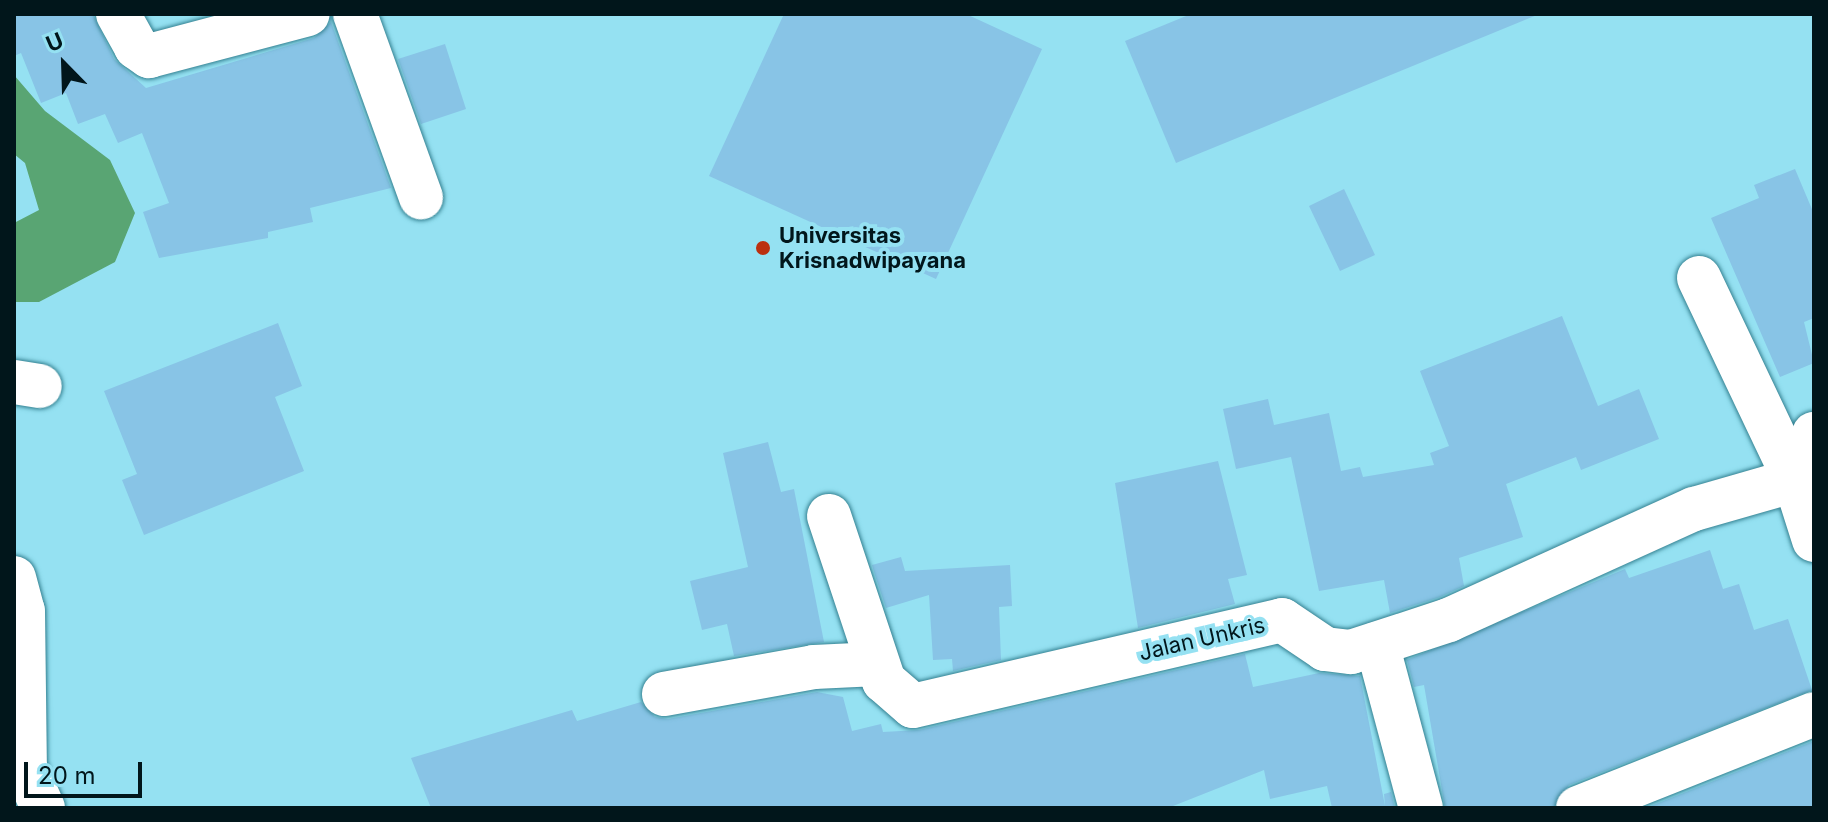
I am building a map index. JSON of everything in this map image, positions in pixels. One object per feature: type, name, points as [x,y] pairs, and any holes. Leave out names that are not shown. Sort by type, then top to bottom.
[{"type":"street","points":[[118,14],[136,47],[149,56],[308,14]]},
{"type":"street","points":[[355,14],[421,197]]},
{"type":"street","points":[[1699,278],[1795,480],[1814,540]]},
{"type":"street","points":[[1795,480],[1814,434]]},
{"type":"street","name":"Jalan Unkris","points":[[829,516],[877,664],[895,695],[913,706],[1282,620],[1337,654],[1377,644],[1449,620],[1694,509],[1795,480]]},
{"type":"street","points":[[14,578],[23,611],[25,768],[43,808]]},
{"type":"street","points":[[1377,644],[1421,808]]},
{"type":"street","points":[[664,694],[877,664]]},
{"type":"street","points":[[1578,808],[1814,714]]},
{"type":"shaded area","points":[[14,75],[45,111],[110,160],[135,213],[115,262],[39,302],[14,302],[14,223],[39,210],[25,163],[14,154]]},
{"type":"building","points":[[14,14],[93,14],[114,59],[146,88],[314,38],[331,22],[391,188],[310,208],[313,222],[268,232],[268,238],[159,258],[143,212],[169,203],[142,133],[118,143],[105,114],[78,124],[66,93],[41,103],[21,53],[14,56]]},
{"type":"building","points":[[784,14],[966,14],[1042,49],[936,279],[709,176]]},
{"type":"building","points":[[1191,14],[1537,15],[1176,163],[1125,41]]},
{"type":"building","points":[[445,44],[466,109],[421,124],[398,59]]},
{"type":"building","points":[[1795,169],[1814,214],[1814,318],[1804,322],[1814,363],[1780,377],[1711,218],[1759,198],[1754,185]]},
{"type":"building","points":[[1344,189],[1375,255],[1340,271],[1309,206]]},
{"type":"building","points":[[1562,316],[1598,406],[1639,389],[1659,439],[1581,470],[1576,457],[1506,484],[1523,537],[1459,558],[1464,586],[1440,597],[1390,613],[1384,580],[1319,591],[1291,457],[1236,469],[1223,409],[1268,399],[1274,425],[1329,413],[1341,471],[1360,467],[1363,477],[1434,465],[1430,453],[1449,446],[1420,371]]},
{"type":"building","points":[[278,323],[302,386],[275,397],[304,471],[144,535],[122,480],[137,474],[104,391]]},
{"type":"building","points":[[768,442],[781,492],[794,489],[824,642],[734,656],[727,624],[702,630],[690,581],[748,567],[723,453]]},
{"type":"building","points":[[1218,461],[1247,575],[1228,579],[1235,604],[1138,628],[1115,483]]},
{"type":"building","points":[[1710,550],[1723,589],[1739,584],[1754,630],[1788,619],[1812,690],[1569,785],[1554,808],[1445,808],[1424,685],[1414,687],[1407,660],[1625,569],[1629,578]]},
{"type":"building","points":[[901,557],[905,571],[1010,565],[1012,606],[999,607],[1001,660],[953,671],[952,659],[933,660],[929,595],[886,608],[875,575],[872,565]]},
{"type":"building","points":[[1245,654],[1253,687],[1319,673],[1360,676],[1385,806],[1384,794],[1391,792],[1395,808],[1332,808],[1327,786],[1270,799],[1264,770],[1168,808],[431,808],[411,758],[572,710],[577,721],[641,702],[655,717],[668,719],[817,692],[843,697],[852,731],[881,724],[883,732],[919,730]]},
{"type":"building","points":[[1814,741],[1814,808],[1646,808]]},
{"type":"place","name":"Universitas Krisnadwipayana","points":[[763,248]]}]
